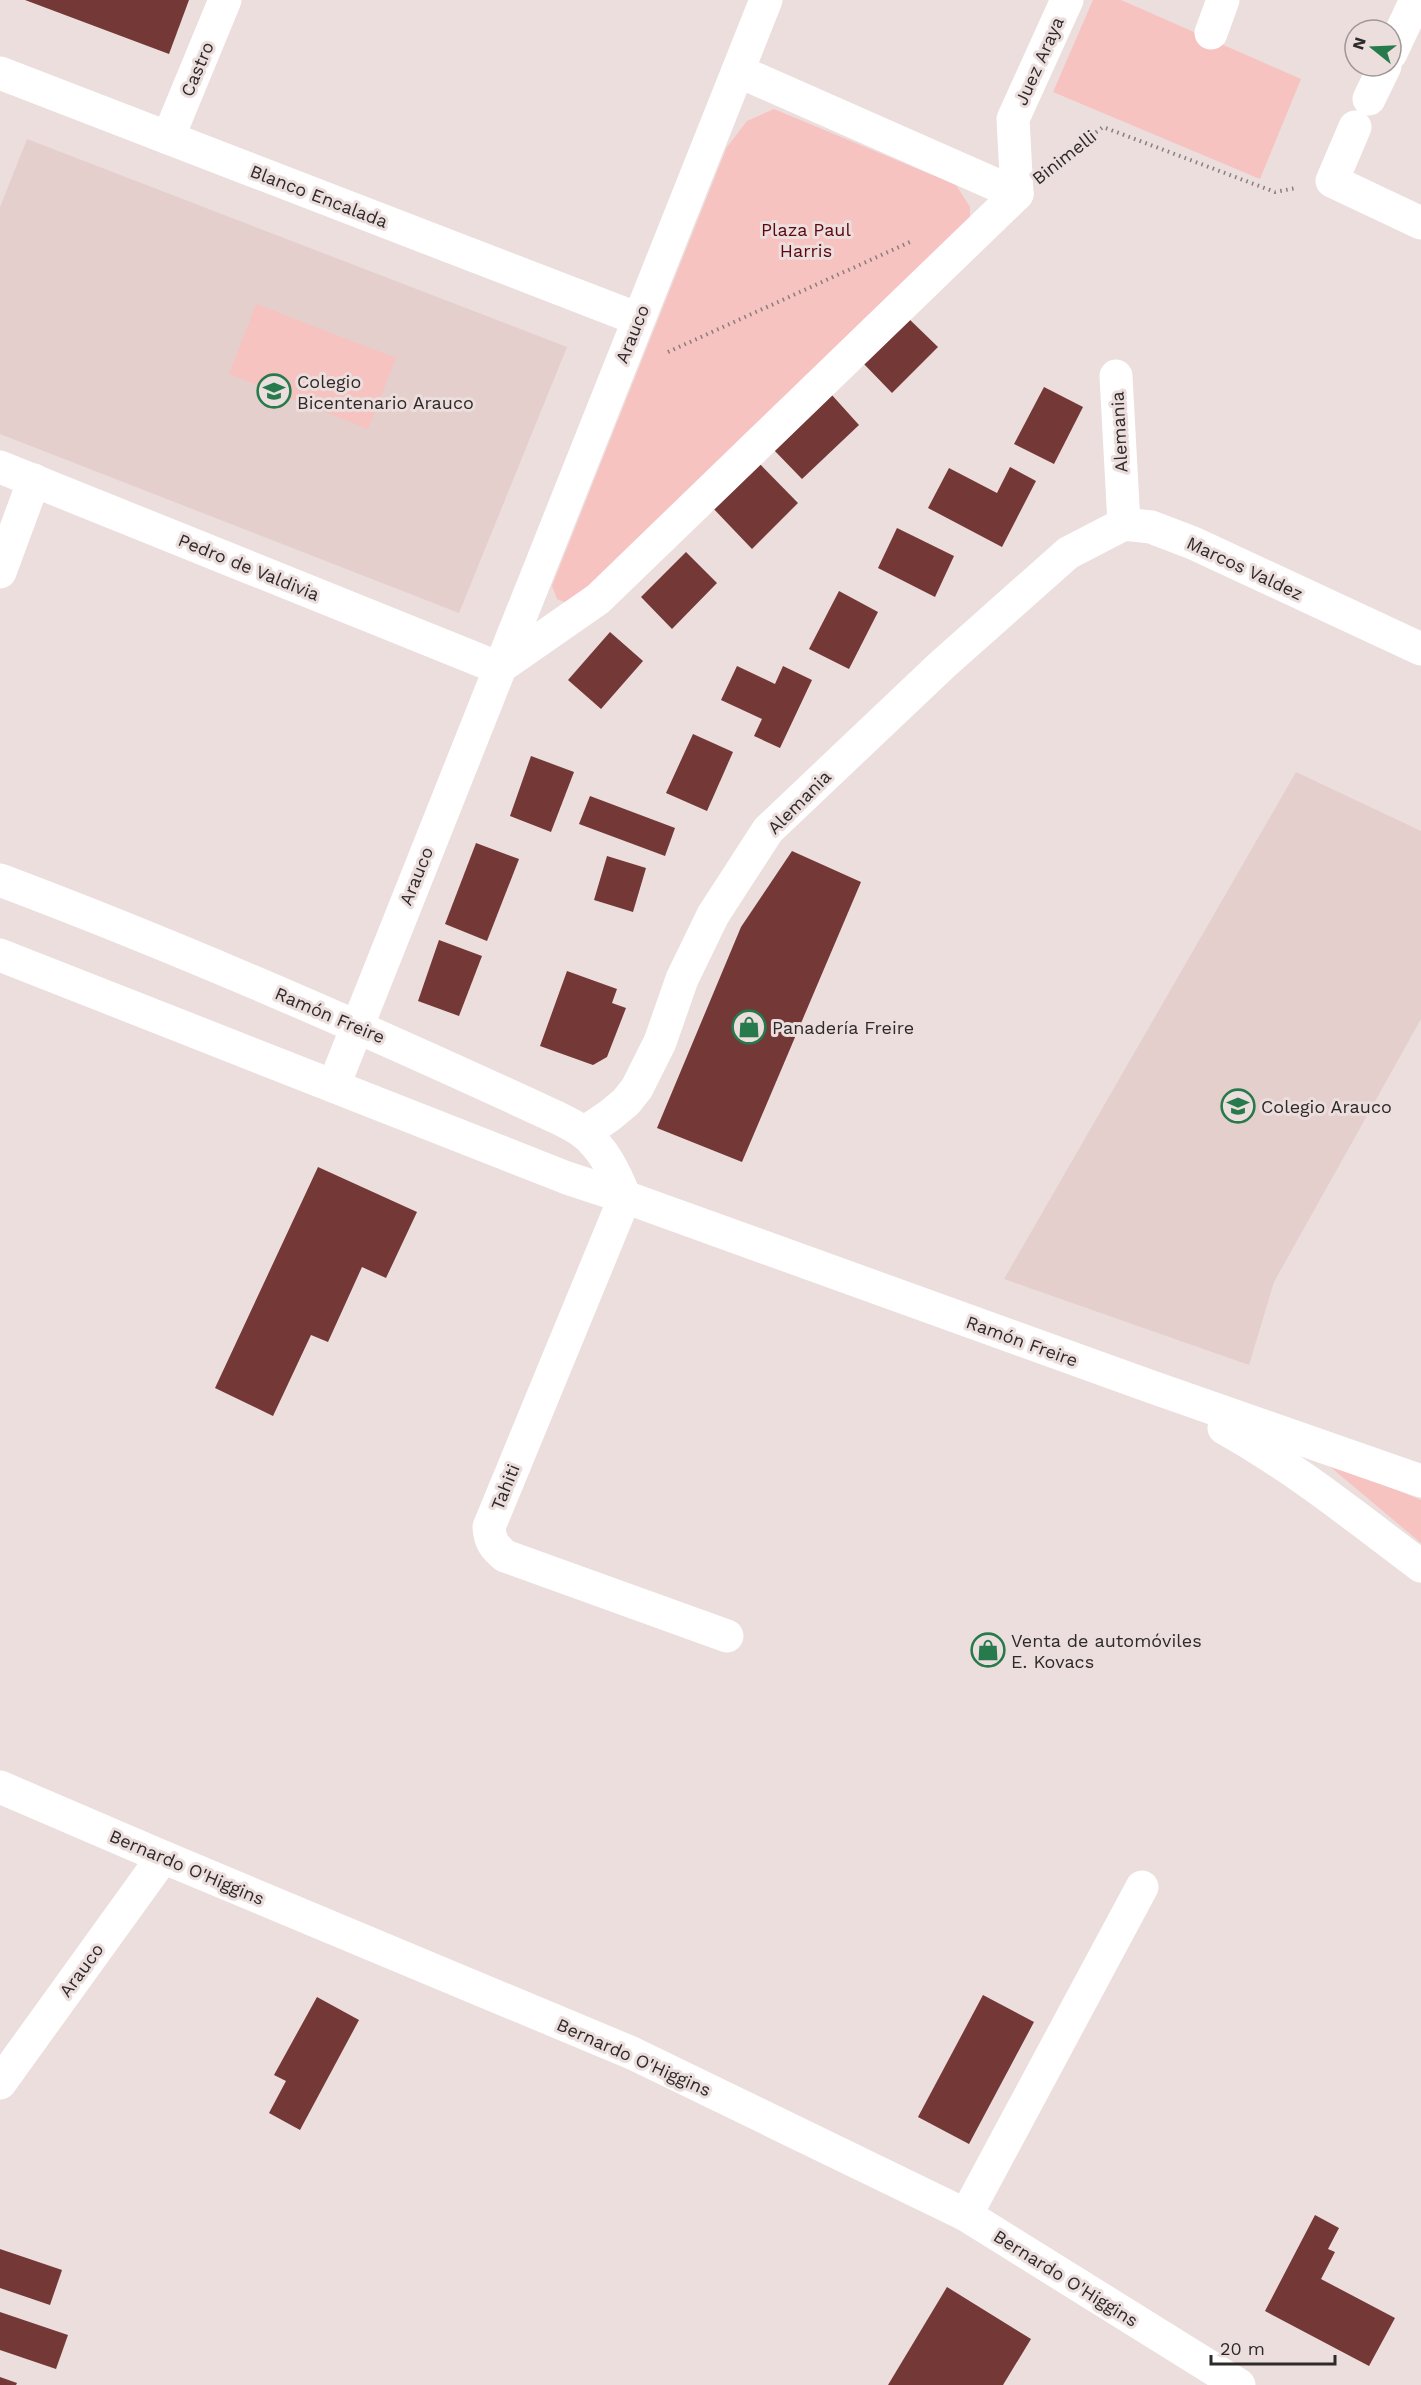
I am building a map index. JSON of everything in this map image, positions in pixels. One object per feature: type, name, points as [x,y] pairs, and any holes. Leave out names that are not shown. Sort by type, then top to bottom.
[{"type":"street","name":"Castro","points":[[168,138],[225,0]]},
{"type":"street","name":"Arauco","points":[[334,1085],[766,0]]},
{"type":"street","name":"Juez Araya","points":[[1017,194],[1013,119],[1066,0]]},
{"type":"street","points":[[1211,33],[1223,0]]},
{"type":"street","points":[[1403,28],[1416,0]]},
{"type":"street","name":"Binimelli","points":[[738,71],[1017,194]]},
{"type":"street","name":"Blanco Encalada","points":[[0,73],[639,319]]},
{"type":"street","points":[[1379,78],[1332,181],[1421,223]]},
{"type":"street","points":[[499,668],[598,599],[1017,194]]},
{"type":"street","name":"Alemania","points":[[502,1154],[531,1153],[553,1148],[584,1133],[626,1102],[638,1088],[660,1042],[682,979],[713,915],[768,830],[942,665],[1068,554],[1124,524],[1116,376]]},
{"type":"street","name":"Pedro de Valdivia","points":[[0,466],[499,668]]},
{"type":"street","points":[[0,572],[34,480]]},
{"type":"street","name":"Marcos Valdez","points":[[1124,524],[1151,527],[1193,543],[1421,649]]},
{"type":"street","name":"Ramón Freire","points":[[0,880],[357,1025],[558,1118],[584,1133],[612,1166],[624,1197]]},
{"type":"street","name":"Ramón Freire","points":[[0,955],[334,1085],[502,1154],[1421,1481]]},
{"type":"street","name":"Tahiti","points":[[624,1197],[489,1527],[490,1540],[505,1556],[727,1636]]},
{"type":"street","points":[[1152,1387],[1260,1448],[1314,1485],[1421,1566]]},
{"type":"street","name":"Bernardo O'Higgins","points":[[0,1787],[632,2052],[966,2215],[1239,2385]]},
{"type":"street","name":"Arauco","points":[[0,2083],[163,1857]]},
{"type":"street","points":[[966,2215],[1142,1887]]},
{"type":"path","name":"Binimelli","points":[[1017,194],[1103,127],[1275,192],[1332,181]]},
{"type":"path","points":[[616,375],[919,238]]},
{"type":"shaded area","name":"Colegio Bicentenario Arauco","points":[[27,139],[567,347],[459,613],[0,434],[0,207]]},
{"type":"shaded area","name":"Colegio Arauco","points":[[1296,772],[1421,831],[1421,1019],[1274,1282],[1249,1365],[1004,1279]]},
{"type":"green space","points":[[1093,0],[1121,0],[1301,79],[1260,179],[1053,92]]},
{"type":"green space","name":"Plaza Paul Harris","points":[[774,109],[956,185],[970,207],[970,231],[572,605],[557,599],[552,586],[727,147],[747,121]]},
{"type":"green space","points":[[256,304],[396,358],[368,429],[229,374]]},
{"type":"green space","points":[[1321,1459],[1421,1500],[1421,1543]]},
{"type":"building","points":[[25,0],[189,0],[169,54]]},
{"type":"building","points":[[906,316],[938,347],[892,393],[861,361]]},
{"type":"building","points":[[1044,387],[1083,407],[1054,464],[1014,444]]},
{"type":"building","points":[[831,394],[859,425],[802,479],[772,448]]},
{"type":"building","points":[[756,460],[798,503],[752,549],[710,505]]},
{"type":"building","points":[[1010,467],[1036,481],[1002,547],[928,508],[949,468],[997,493]]},
{"type":"building","points":[[897,528],[954,556],[935,597],[878,568]]},
{"type":"building","points":[[686,552],[717,583],[672,629],[641,597]]},
{"type":"building","points":[[839,591],[878,612],[849,669],[809,649]]},
{"type":"building","points":[[610,632],[643,661],[601,709],[568,680]]},
{"type":"building","points":[[737,666],[775,684],[783,666],[812,680],[780,748],[754,736],[762,719],[721,700]]},
{"type":"building","points":[[693,734],[733,752],[707,811],[666,793]]},
{"type":"building","points":[[531,756],[574,772],[551,832],[510,816]]},
{"type":"building","points":[[590,796],[675,828],[665,856],[579,824]]},
{"type":"building","points":[[476,843],[519,859],[487,941],[445,924]]},
{"type":"building","name":"Panadería Freire","points":[[792,851],[861,882],[742,1162],[657,1128],[741,927]]},
{"type":"building","points":[[607,856],[646,868],[633,912],[594,900]]},
{"type":"building","points":[[439,940],[482,956],[459,1016],[418,1001]]},
{"type":"building","points":[[567,971],[617,989],[612,1003],[626,1008],[607,1057],[593,1065],[540,1046]]},
{"type":"building","points":[[318,1167],[417,1212],[386,1278],[362,1267],[328,1342],[311,1335],[273,1416],[215,1388]]},
{"type":"building","points":[[983,1995],[1034,2022],[969,2144],[918,2117]]},
{"type":"building","points":[[317,1997],[359,2020],[300,2130],[269,2113],[286,2081],[274,2075]]},
{"type":"building","points":[[1315,2215],[1339,2228],[1328,2249],[1335,2252],[1321,2279],[1395,2318],[1369,2366],[1265,2311]]},
{"type":"building","points":[[0,2249],[62,2270],[50,2305],[0,2288]]},
{"type":"building","points":[[947,2287],[1031,2339],[1003,2385],[888,2385]]},
{"type":"building","points":[[0,2312],[68,2335],[56,2369],[0,2350]]},
{"type":"building","points":[[0,2377],[17,2383],[16,2385],[0,2385]]},
{"type":"place","name":"Colegio Bicentenario Arauco","points":[[274,391]]},
{"type":"place","name":"Panadería Freire","points":[[749,1027]]},
{"type":"place","name":"Colegio Arauco","points":[[1238,1106]]},
{"type":"place","name":"Venta de automóviles E. Kovacs","points":[[988,1650]]}]
